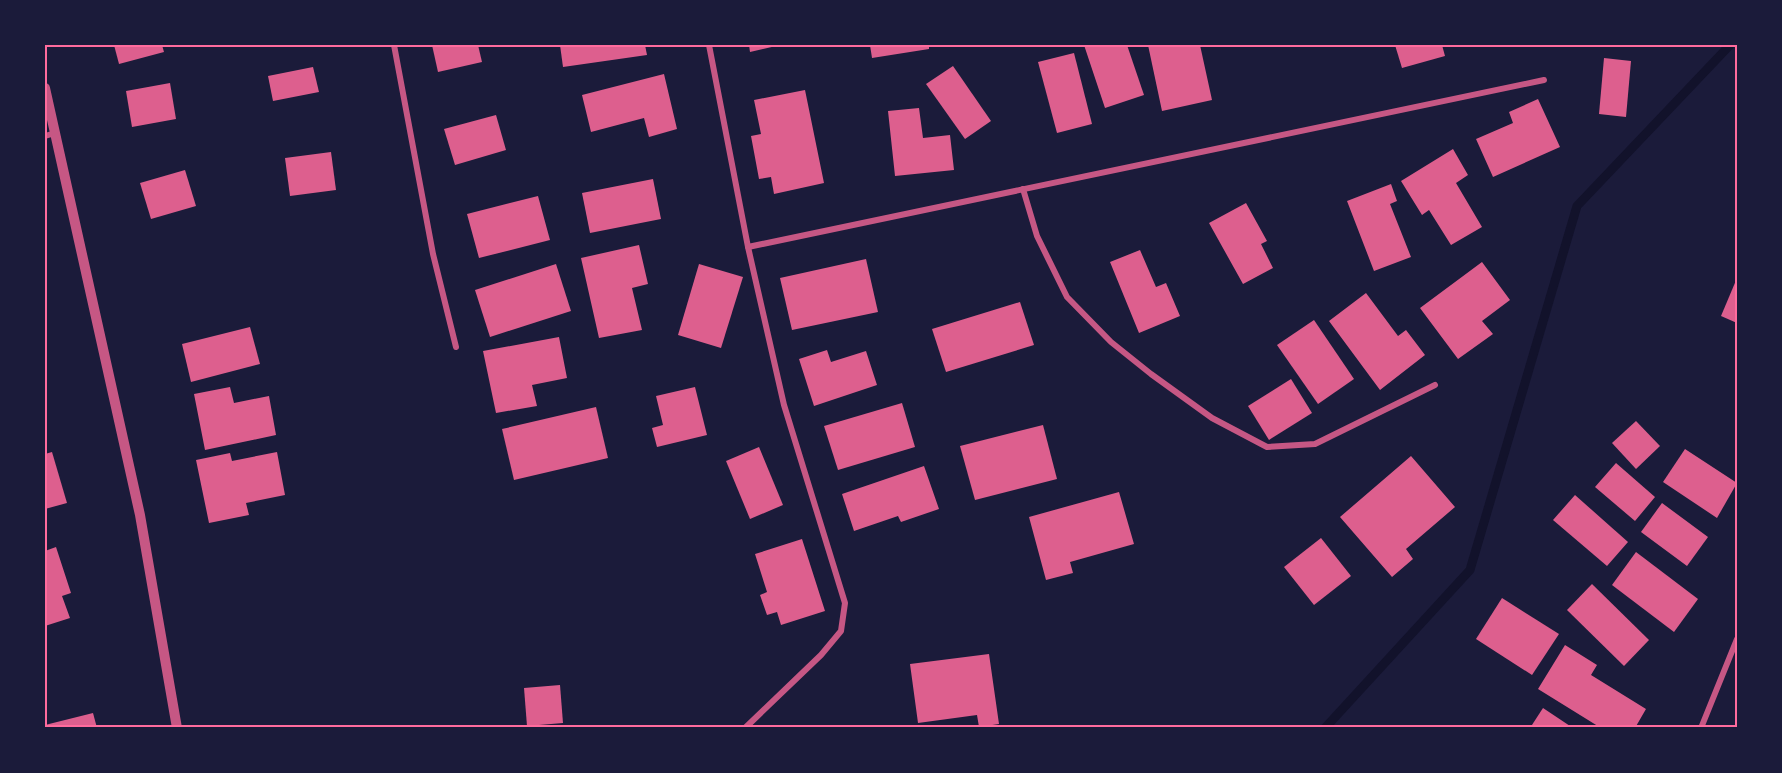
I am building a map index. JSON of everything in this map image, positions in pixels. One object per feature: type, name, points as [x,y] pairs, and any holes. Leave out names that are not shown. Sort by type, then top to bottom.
[{"type":"street","points":[[394,45],[432,254],[456,348]]},
{"type":"street","points":[[709,45],[748,247],[784,405],[845,603],[841,631],[821,655],[745,728]]},
{"type":"street","points":[[748,247],[1544,80]]},
{"type":"street","points":[[45,88],[50,135],[140,515],[177,728]]},
{"type":"street","points":[[1023,189],[1036,236],[1067,297],[1111,342],[1151,374],[1212,418],[1267,447],[1315,444],[1435,385]]},
{"type":"street","points":[[1701,728],[1737,639]]},
{"type":"building","points":[[114,45],[162,45],[164,52],[119,64]]},
{"type":"building","points":[[432,45],[478,45],[482,62],[438,72]]},
{"type":"building","points":[[560,45],[645,45],[647,55],[563,67]]},
{"type":"building","points":[[749,45],[776,45],[776,46],[750,52]]},
{"type":"building","points":[[870,45],[929,45],[929,49],[872,58]]},
{"type":"building","points":[[1084,45],[1127,45],[1144,95],[1105,108]]},
{"type":"building","points":[[1148,45],[1200,45],[1212,100],[1162,111]]},
{"type":"building","points":[[1395,45],[1442,45],[1445,56],[1402,68]]},
{"type":"building","points":[[1074,53],[1092,124],[1057,133],[1038,62]]},
{"type":"building","points":[[1604,58],[1631,61],[1626,117],[1599,114]]},
{"type":"building","points":[[953,66],[991,121],[965,139],[926,84]]},
{"type":"building","points":[[313,67],[319,92],[273,101],[268,76]]},
{"type":"building","points":[[664,74],[677,129],[649,137],[644,118],[591,132],[582,95]]},
{"type":"building","points":[[170,83],[176,119],[132,127],[126,91]]},
{"type":"building","points":[[805,90],[824,183],[774,194],[771,177],[759,179],[751,136],[761,134],[754,100]]},
{"type":"building","points":[[1538,99],[1560,147],[1493,177],[1476,139],[1513,123],[1509,112]]},
{"type":"building","points":[[919,108],[923,138],[950,135],[954,170],[895,176],[888,111]]},
{"type":"building","points":[[496,115],[506,150],[455,165],[444,129]]},
{"type":"building","points":[[1453,149],[1468,175],[1456,183],[1482,227],[1451,245],[1429,210],[1422,215],[1401,181]]},
{"type":"building","points":[[331,152],[336,190],[290,196],[285,158]]},
{"type":"building","points":[[185,170],[196,206],[151,219],[140,183]]},
{"type":"building","points":[[653,179],[661,219],[590,233],[582,193]]},
{"type":"building","points":[[1391,184],[1397,201],[1390,204],[1411,257],[1374,271],[1347,201]]},
{"type":"building","points":[[538,196],[550,240],[479,258],[467,214]]},
{"type":"building","points":[[1246,203],[1267,241],[1261,244],[1273,268],[1243,284],[1209,223]]},
{"type":"building","points":[[639,245],[648,284],[632,288],[642,330],[599,338],[581,258]]},
{"type":"building","points":[[1140,250],[1156,287],[1166,283],[1180,316],[1139,333],[1110,262]]},
{"type":"building","points":[[866,259],[878,312],[792,330],[780,278]]},
{"type":"building","points":[[1482,262],[1510,300],[1482,321],[1493,334],[1458,359],[1420,308]]},
{"type":"building","points":[[556,264],[571,311],[490,337],[475,290]]},
{"type":"building","points":[[699,264],[743,277],[721,348],[678,335]]},
{"type":"building","points":[[1737,278],[1737,323],[1721,316]]},
{"type":"building","points":[[1366,293],[1398,336],[1406,330],[1425,355],[1380,390],[1329,321]]},
{"type":"building","points":[[1020,302],[1034,345],[946,372],[932,329]]},
{"type":"building","points":[[1314,320],[1354,379],[1318,404],[1277,345]]},
{"type":"building","points":[[250,327],[260,364],[191,382],[182,344]]},
{"type":"building","points":[[559,337],[567,378],[532,385],[537,406],[496,413],[483,351]]},
{"type":"building","points":[[827,350],[831,362],[866,351],[877,385],[814,406],[799,359]]},
{"type":"building","points":[[1291,379],[1312,413],[1269,440],[1248,406]]},
{"type":"building","points":[[230,387],[234,403],[269,396],[276,435],[205,450],[194,394]]},
{"type":"building","points":[[695,387],[707,435],[657,447],[652,428],[663,425],[656,396]]},
{"type":"building","points":[[902,403],[915,447],[838,470],[824,426]]},
{"type":"building","points":[[596,407],[608,458],[514,480],[502,429]]},
{"type":"building","points":[[1636,421],[1660,446],[1636,469],[1612,443]]},
{"type":"building","points":[[1043,425],[1057,479],[975,500],[960,446]]},
{"type":"building","points":[[759,447],[783,505],[750,519],[726,461]]},
{"type":"building","points":[[1685,449],[1737,483],[1717,518],[1663,482]]},
{"type":"building","points":[[52,452],[67,503],[45,509],[45,454]]},
{"type":"building","points":[[277,452],[285,495],[246,503],[249,515],[209,523],[196,460],[230,453],[232,461]]},
{"type":"building","points":[[1411,456],[1455,507],[1406,549],[1413,559],[1392,577],[1340,517]]},
{"type":"building","points":[[1616,463],[1655,497],[1635,521],[1595,487]]},
{"type":"building","points":[[924,466],[939,509],[901,522],[898,516],[854,531],[842,494]]},
{"type":"building","points":[[1119,492],[1134,544],[1070,562],[1073,573],[1046,580],[1029,517]]},
{"type":"building","points":[[1575,495],[1628,542],[1607,566],[1553,520]]},
{"type":"building","points":[[1662,503],[1708,537],[1687,566],[1641,532]]},
{"type":"building","points":[[1321,538],[1351,576],[1314,605],[1284,567]]},
{"type":"building","points":[[802,539],[825,611],[781,625],[777,612],[767,615],[760,595],[767,592],[755,554]]},
{"type":"building","points":[[56,547],[71,593],[62,596],[70,618],[45,626],[45,551]]},
{"type":"building","points":[[1636,552],[1698,599],[1674,632],[1612,585]]},
{"type":"building","points":[[1592,584],[1649,640],[1624,666],[1567,610]]},
{"type":"building","points":[[1502,598],[1559,634],[1532,675],[1476,639]]},
{"type":"building","points":[[1565,645],[1597,665],[1591,675],[1646,709],[1635,728],[1601,728],[1538,689]]},
{"type":"building","points":[[989,654],[999,724],[979,727],[977,715],[918,723],[910,664]]},
{"type":"building","points":[[560,685],[563,723],[527,726],[524,688]]},
{"type":"building","points":[[1543,708],[1573,728],[1530,728]]},
{"type":"building","points":[[93,713],[97,728],[45,728],[45,725]]},
{"type":"waterway","points":[[1325,728],[1470,570],[1577,206],[1730,45]]}]
